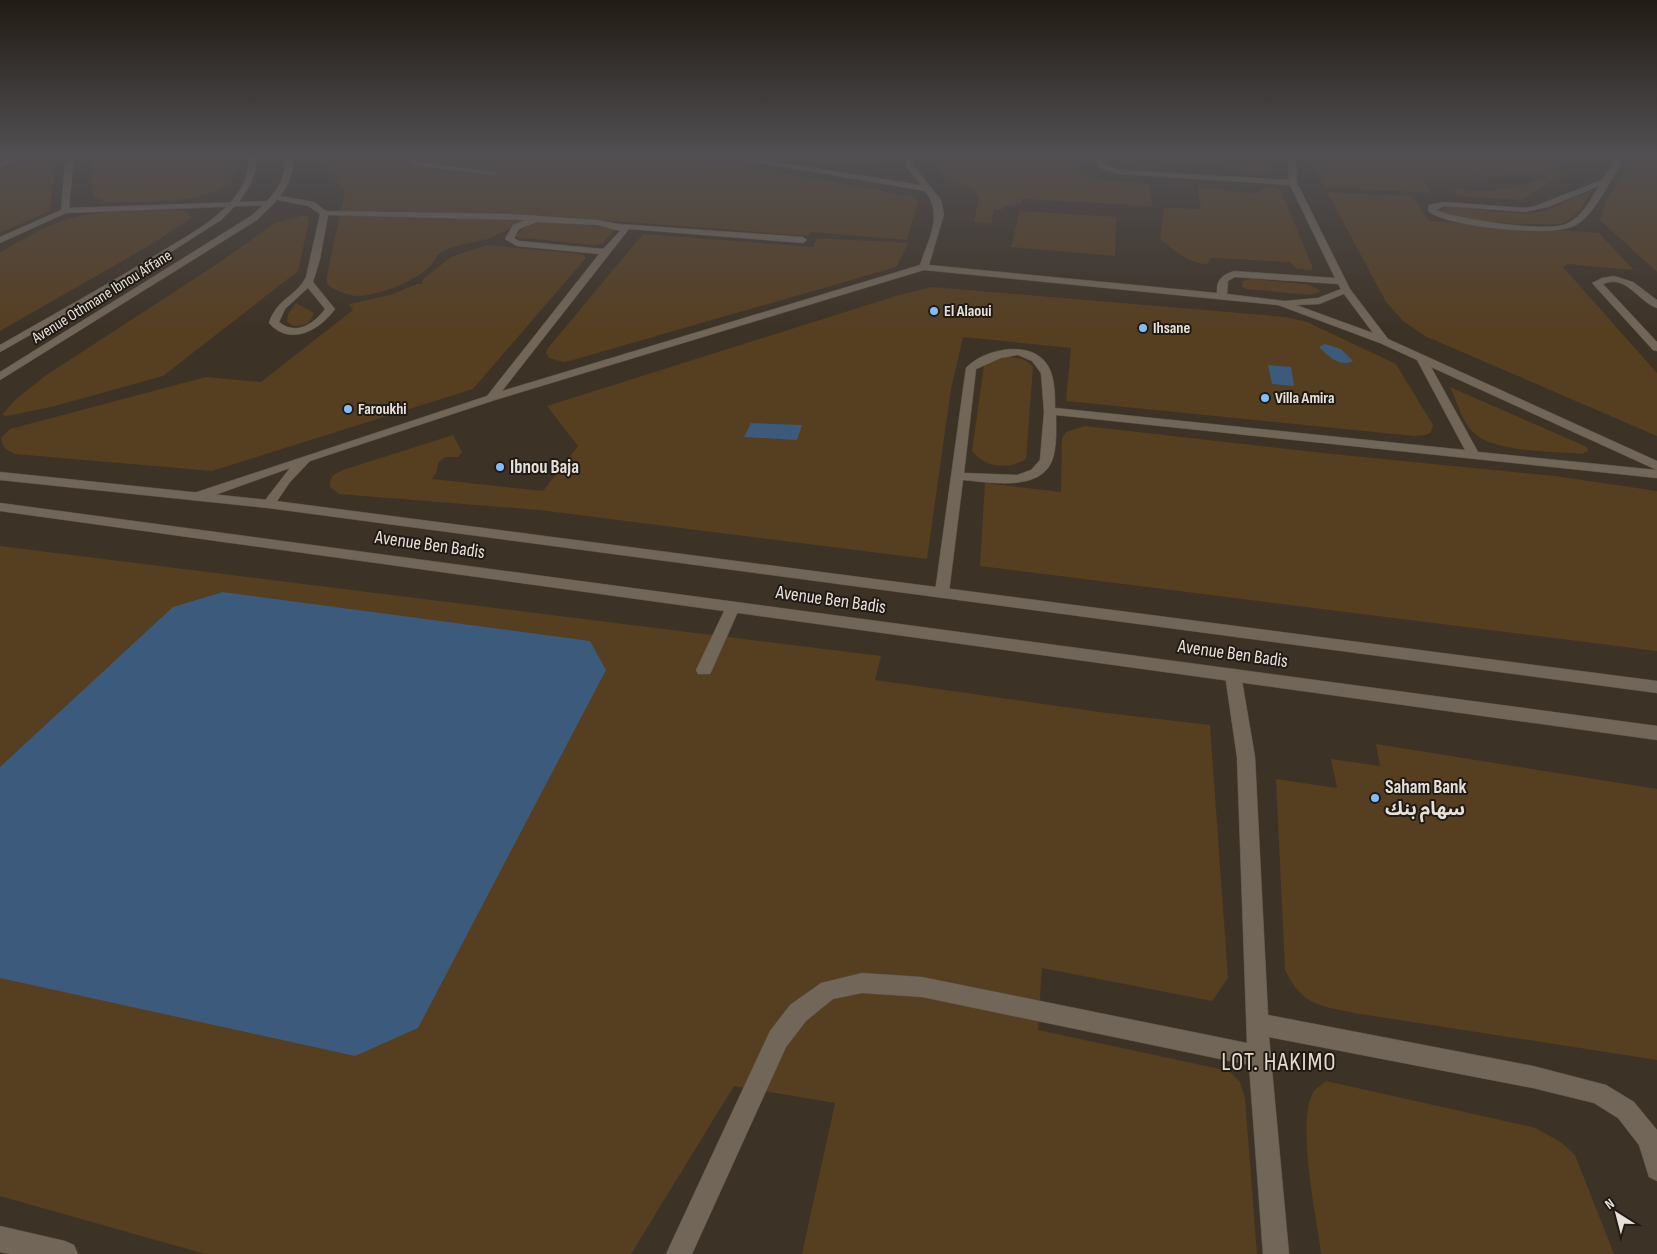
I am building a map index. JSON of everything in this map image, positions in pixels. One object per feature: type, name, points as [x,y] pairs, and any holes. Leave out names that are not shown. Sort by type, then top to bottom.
[{"type":"street","points":[[0,240],[64,212]]},
{"type":"street","name":"Avenue Othmane Ibnou Affane","points":[[0,349],[122,280],[202,230],[224,212]]},
{"type":"street","name":"Avenue Othmane Ibnou Affane","points":[[0,378],[183,264],[261,212]]},
{"type":"street","points":[[924,267],[939,212]]},
{"type":"street","points":[[1307,212],[1346,290],[1384,341]]},
{"type":"street","points":[[1433,212],[1447,219],[1564,228],[1577,223],[1588,212]]},
{"type":"street","points":[[308,282],[330,309],[322,322],[309,328],[292,333],[281,331],[274,323],[276,312],[308,282],[324,227],[324,213],[541,218],[803,240]]},
{"type":"street","points":[[541,218],[516,227],[509,239],[517,243],[605,252]]},
{"type":"street","points":[[491,398],[605,252],[625,230],[619,226]]},
{"type":"street","points":[[196,497],[310,457],[491,398],[924,267],[1280,302],[1320,301],[1346,290]]},
{"type":"street","points":[[1222,296],[1221,286],[1224,279],[1234,274],[1342,281]]},
{"type":"street","points":[[1657,305],[1642,289],[1628,283],[1611,280],[1597,283],[1657,348]]},
{"type":"street","points":[[1280,302],[1384,341],[1657,466]]},
{"type":"street","points":[[942,592],[970,368],[995,354],[1016,352],[1033,357],[1043,364],[1048,376],[1049,411],[1047,458],[1041,468],[1031,476],[1012,479],[957,476]]},
{"type":"street","points":[[1422,359],[1474,456]]},
{"type":"street","points":[[1049,411],[1657,474]]},
{"type":"street","points":[[268,504],[286,479],[310,457]]},
{"type":"street","name":"Avenue Ben Badis","points":[[0,476],[268,504],[1657,687]]},
{"type":"street","name":"Avenue Ben Badis","points":[[0,507],[1657,733]]},
{"type":"street","points":[[704,670],[733,607]]},
{"type":"street","points":[[1233,674],[1246,757],[1259,1056],[1276,1254]]},
{"type":"street","points":[[680,1254],[778,1039],[798,1013],[828,990],[862,983],[922,986],[1259,1056]]},
{"type":"street","points":[[1258,1024],[1533,1077],[1598,1093],[1626,1110],[1649,1139],[1657,1169]]},
{"type":"street","points":[[0,1239],[66,1254]]},
{"type":"shaded area","points":[[0,212],[49,212],[0,233]]},
{"type":"shaded area","points":[[117,212],[187,212],[191,218],[152,244],[0,331],[0,252],[59,222],[87,215]]},
{"type":"shaded area","points":[[341,212],[915,212],[907,240],[810,232],[808,236],[539,215],[488,239],[452,247],[437,255],[433,263],[415,278],[378,293],[357,296],[346,294],[328,285],[326,280]]},
{"type":"shaded area","points":[[976,212],[993,212],[991,224],[974,222]]},
{"type":"shaded area","points":[[1020,212],[1116,217],[1115,256],[1011,247]]},
{"type":"shaded area","points":[[1164,212],[1289,212],[1313,268],[1311,270],[1297,269],[1290,262],[1211,258],[1207,264],[1201,264],[1176,252],[1160,239]]},
{"type":"shaded area","points":[[1337,212],[1423,212],[1429,221],[1599,233],[1634,270],[1567,264],[1563,267],[1657,373],[1657,436],[1425,336],[1403,321],[1386,302]]},
{"type":"shaded area","points":[[1442,212],[1504,212],[1578,212],[1570,219],[1559,224],[1533,224],[1479,221]]},
{"type":"shaded area","points":[[1603,212],[1657,212],[1657,272],[1600,220]]},
{"type":"shaded area","points":[[307,216],[309,221],[298,271],[163,376],[55,406],[7,416],[2,415],[14,401],[45,376],[220,262],[273,224]]},
{"type":"shaded area","points":[[538,222],[607,227],[614,230],[602,244],[595,245],[514,237],[528,224]]},
{"type":"shaded area","points":[[643,234],[813,247],[817,238],[908,243],[897,266],[893,268],[573,360],[563,362],[549,358],[546,353],[548,348]]},
{"type":"shaded area","points":[[487,245],[582,254],[586,258],[473,389],[212,471],[15,454],[7,450],[3,444],[1,438],[10,429],[206,377],[261,382],[353,310],[349,304],[390,295],[417,284],[422,284],[423,279],[451,257]]},
{"type":"shaded area","points":[[1252,279],[1306,284],[1320,290],[1310,295],[1242,287],[1243,281]]},
{"type":"shaded area","points":[[932,287],[1286,317],[1307,322],[1396,364],[1433,425],[1431,432],[1426,435],[1414,436],[1066,401],[1071,348],[963,337],[951,389],[927,559],[539,510],[339,494],[330,487],[332,477],[342,470],[453,435],[462,452],[458,457],[445,457],[438,463],[437,471],[432,479],[543,491],[578,446],[547,406],[899,295]]},
{"type":"shaded area","points":[[296,303],[314,313],[311,320],[300,326],[293,326],[287,322],[288,314]]},
{"type":"shaded area","points":[[1005,357],[1020,359],[1033,367],[1026,459],[1012,465],[997,466],[983,461],[972,451],[984,365]]},
{"type":"shaded area","points":[[1450,387],[1587,447],[1588,451],[1582,454],[1525,450],[1495,444],[1482,439],[1469,428]]},
{"type":"shaded area","points":[[1085,426],[1323,453],[1555,476],[1657,491],[1657,651],[980,566],[985,483],[1061,492],[1062,438],[1066,432]]},
{"type":"shaded area","points":[[0,546],[881,656],[875,680],[1107,713],[1210,725],[1228,978],[1212,1001],[1042,968],[1038,1030],[1229,1071],[1240,1082],[1245,1098],[1257,1254],[802,1254],[835,1103],[734,1086],[631,1254],[205,1254],[0,1196]]},
{"type":"shaded area","points":[[1376,744],[1657,789],[1657,1060],[1354,1013],[1313,1002],[1298,991],[1285,970],[1276,779],[1337,788],[1331,759],[1380,766]]},
{"type":"shaded area","points":[[1326,1081],[1536,1128],[1562,1143],[1575,1155],[1614,1254],[1321,1254],[1309,1170],[1307,1124],[1309,1105],[1314,1091]]},
{"type":"water","points":[[1325,344],[1341,349],[1353,361],[1343,363],[1335,360],[1319,347]]},
{"type":"water","points":[[1268,365],[1291,367],[1294,386],[1272,384]]},
{"type":"water","points":[[751,423],[802,425],[797,440],[744,437]]},
{"type":"water","points":[[223,592],[590,641],[606,670],[418,1028],[355,1056],[0,978],[0,767],[173,607]]},
{"type":"place","name":"El Alaoui","points":[[934,311]]},
{"type":"place","name":"Ihsane","points":[[1143,328]]},
{"type":"place","name":"Villa Amira","points":[[1265,398]]},
{"type":"place","name":"Faroukhi","points":[[348,409]]},
{"type":"place","name":"Ibnou Baja","points":[[500,467]]},
{"type":"place","name":"Saham Bank سهام بنك","points":[[1375,798]]},
{"type":"district","name":"LOT. HAKIMO","points":[[1279,1062]]}]
